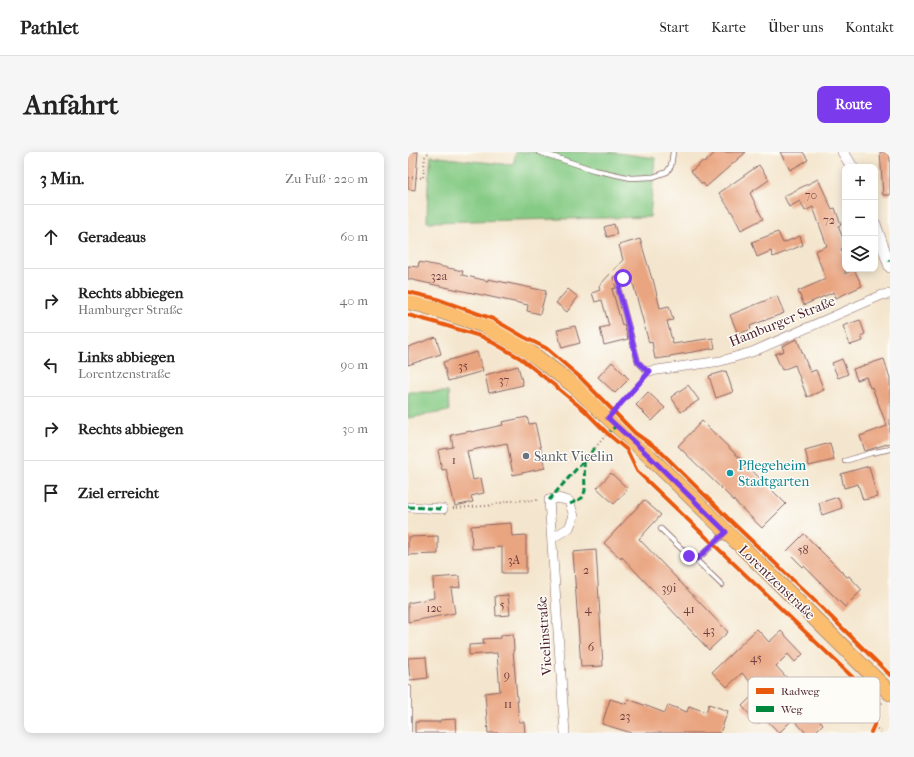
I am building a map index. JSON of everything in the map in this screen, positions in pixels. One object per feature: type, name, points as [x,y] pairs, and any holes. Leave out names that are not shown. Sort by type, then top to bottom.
[{"type":"main road","name":"Lorentzenstraße","points":[[408,302],[485,326],[527,350],[572,384],[648,455],[874,677]]},
{"type":"main road","name":"Lorentzenstraße","points":[[880,683],[890,693]]},
{"type":"street","points":[[843,152],[850,164]]},
{"type":"street","points":[[878,233],[890,267]]},
{"type":"street","name":"Hamburger Straße","points":[[650,371],[721,361],[752,352],[882,296],[890,294]]},
{"type":"street","points":[[549,500],[558,498],[569,501],[574,516],[569,528],[552,538]]},
{"type":"street","name":"Vicelinstraße","points":[[549,500],[565,733]]},
{"type":"street","points":[[408,508],[444,509]]},
{"type":"lane","points":[[539,152],[594,170],[631,178],[654,177],[667,172],[671,166],[673,152]]},
{"type":"lane","points":[[623,278],[619,291],[638,362],[646,370],[650,371]]},
{"type":"lane","points":[[845,461],[890,449]]},
{"type":"lane","points":[[661,529],[722,585]]},
{"type":"lane","points":[[695,559],[701,556],[726,532]]},
{"type":"lane","points":[[409,688],[409,733]]},
{"type":"path","points":[[408,177],[423,178],[425,157],[429,152]]},
{"type":"path","points":[[608,418],[650,371]]},
{"type":"path","points":[[595,448],[606,435]]},
{"type":"path","points":[[444,509],[488,506],[509,501],[549,500]]},
{"type":"path","points":[[871,732],[875,723]]},
{"type":"path","points":[[874,726],[882,733]]},
{"type":"green space","points":[[516,152],[610,152],[655,158],[650,217],[427,222],[431,156],[513,165]]},
{"type":"green space","points":[[408,392],[448,392],[449,411],[408,418]]},
{"type":"building","points":[[408,152],[418,152],[415,190],[408,189]]},
{"type":"building","points":[[716,152],[746,152],[706,187],[691,171],[703,161],[704,163]]},
{"type":"building","points":[[780,152],[803,152],[808,160],[790,170]]},
{"type":"building","points":[[880,152],[890,152],[890,195],[883,195]]},
{"type":"building","points":[[759,165],[769,180],[750,193],[763,219],[741,230],[733,214],[719,193]]},
{"type":"building","points":[[818,179],[832,209],[835,208],[841,225],[838,226],[842,236],[842,272],[845,272],[845,274],[849,272],[855,272],[862,286],[836,298],[834,292],[804,305],[798,291],[826,279],[815,251],[827,246],[813,207],[805,211],[800,201],[789,207],[784,196]]},
{"type":"building","points":[[614,224],[617,234],[607,237],[604,227]]},
{"type":"building","points":[[778,232],[783,243],[800,236],[803,245],[773,257],[771,251],[757,257],[752,242]]},
{"type":"building","points":[[640,239],[653,279],[660,308],[669,306],[673,320],[667,321],[673,344],[713,338],[715,348],[655,359],[652,342],[649,343],[630,272],[613,277],[616,288],[612,289],[622,325],[624,324],[628,339],[604,345],[600,328],[609,326],[602,300],[595,302],[592,293],[600,290],[599,286],[623,260],[619,245]]},
{"type":"building","points":[[419,262],[463,271],[462,275],[488,281],[488,279],[546,291],[540,314],[527,311],[528,305],[408,279],[408,266],[418,267]]},
{"type":"building","points":[[568,289],[578,297],[567,312],[556,303]]},
{"type":"building","points":[[777,296],[784,313],[750,326],[751,329],[738,334],[730,315]]},
{"type":"building","points":[[860,320],[865,334],[861,336],[863,341],[850,345],[843,326]]},
{"type":"building","points":[[575,326],[580,343],[562,348],[557,330]]},
{"type":"building","points":[[436,337],[441,354],[408,365],[408,347]]},
{"type":"building","points":[[797,339],[810,372],[816,370],[824,390],[807,397],[795,365],[782,370],[775,354],[784,351],[782,346]]},
{"type":"building","points":[[477,352],[483,371],[448,381],[443,362]]},
{"type":"building","points":[[842,359],[848,374],[838,378],[832,363]]},
{"type":"building","points":[[884,359],[890,378],[890,443],[865,451],[860,436],[887,426],[872,387],[870,388],[866,377],[857,380],[853,369]]},
{"type":"building","points":[[612,362],[629,379],[615,393],[598,377]]},
{"type":"building","points":[[518,366],[523,385],[489,393],[485,375]]},
{"type":"building","points":[[726,371],[733,392],[716,398],[709,376]]},
{"type":"building","points":[[688,385],[699,400],[681,412],[671,397]]},
{"type":"building","points":[[648,392],[665,408],[652,421],[636,405]]},
{"type":"building","points":[[527,417],[529,424],[535,423],[545,468],[513,475],[507,443],[467,451],[473,480],[481,478],[484,493],[471,496],[473,502],[455,506],[446,469],[442,470],[438,450],[453,447],[451,435],[503,425],[502,422]]},
{"type":"building","name":"Pflegeheim Stadtgarten","points":[[702,421],[786,504],[762,528],[678,446]]},
{"type":"building","points":[[830,443],[834,460],[809,466],[805,450]]},
{"type":"building","points":[[869,466],[877,497],[863,500],[858,484],[844,488],[841,474]]},
{"type":"building","points":[[611,473],[628,489],[614,504],[597,488]]},
{"type":"building","points":[[838,497],[842,508],[822,515],[819,503]]},
{"type":"building","points":[[644,500],[661,515],[639,539],[728,632],[709,650],[622,557],[621,559],[604,543]]},
{"type":"building","points":[[511,523],[512,536],[526,535],[526,573],[502,573],[502,547],[472,549],[471,526]]},
{"type":"building","points":[[804,534],[862,590],[845,607],[787,551]]},
{"type":"building","points":[[438,536],[438,554],[408,555],[408,537]]},
{"type":"building","points":[[596,550],[603,666],[581,667],[573,552]]},
{"type":"building","points":[[459,576],[460,587],[451,588],[455,613],[408,622],[408,603],[434,598],[433,578]]},
{"type":"building","points":[[508,595],[510,615],[496,616],[495,596]]},
{"type":"building","points":[[757,629],[769,642],[781,631],[803,654],[795,662],[788,654],[776,666],[786,677],[748,677],[748,679],[742,673],[727,687],[712,672]]},
{"type":"building","points":[[513,634],[519,722],[524,722],[525,733],[488,733],[485,693],[500,691],[497,653],[469,655],[469,645],[484,644],[483,639],[501,638],[501,635]]},
{"type":"building","points":[[426,657],[428,678],[410,680],[408,658]]},
{"type":"building","points":[[610,699],[627,704],[628,699],[665,713],[668,705],[687,712],[689,706],[706,712],[709,704],[728,711],[720,733],[632,733],[602,724]]},
{"type":"building","points":[[748,700],[748,713],[742,706]]},
{"type":"building","points":[[455,719],[456,733],[415,733],[415,722],[440,722],[440,720]]},
{"type":"building","points":[[770,723],[789,723],[779,733]]},
{"type":"building","points":[[797,723],[823,724],[814,733],[806,733]]},
{"type":"marked path","points":[[606,435],[616,426]]},
{"type":"marked path","points":[[549,500],[595,448]]},
{"type":"marked path","points":[[570,504],[582,498],[585,491],[584,460]]},
{"type":"marked path","points":[[408,507],[443,509]]},
{"type":"cycle path","points":[[408,292],[434,298],[493,319],[546,348],[581,378],[635,433],[659,450],[890,675]]},
{"type":"cycle path","points":[[408,315],[483,337],[520,358],[554,385],[627,450],[637,471],[852,677]]},
{"type":"cycle path","points":[[871,732],[875,723]]},
{"type":"place","name":"Sankt Vicelin","points":[[526,456]]},
{"type":"place","name":"Pflegeheim Stadtgarten","points":[[730,473]]},
{"type":"route","points":[[623,278],[619,291],[638,362],[642,367],[650,371],[608,418],[726,532],[697,559],[689,556]]}]
